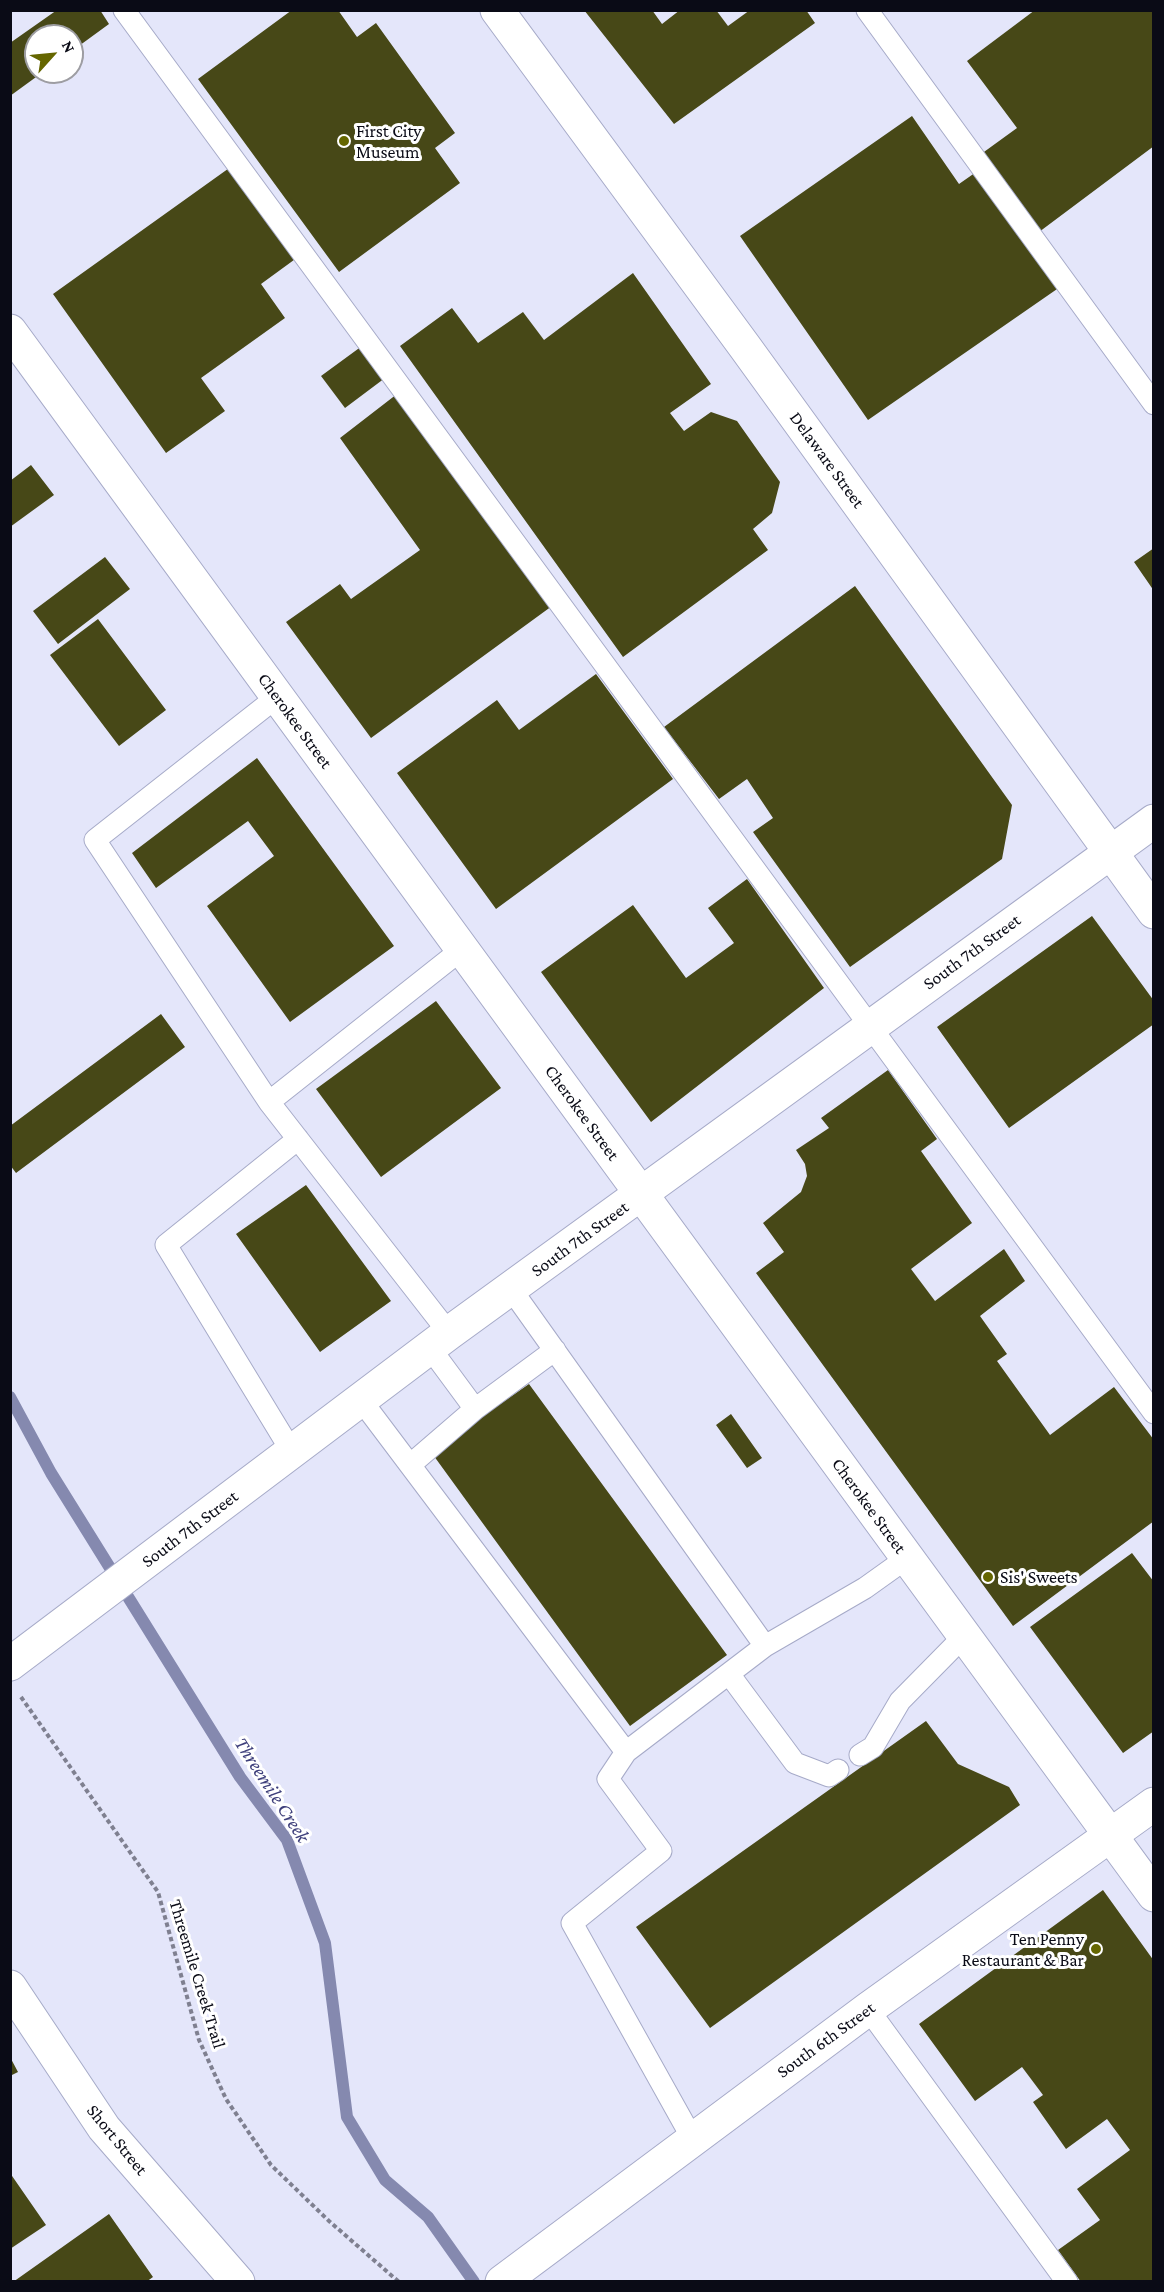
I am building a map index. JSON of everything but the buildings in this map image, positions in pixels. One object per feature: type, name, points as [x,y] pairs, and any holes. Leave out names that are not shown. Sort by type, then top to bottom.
[{"type":"street","name":"Delaware Street","points":[[497,10],[745,347],[1154,912]]},
{"type":"street","name":"Cherokee Street","points":[[10,332],[1154,1895]]},
{"type":"street","name":"South 7th Street","points":[[19,1668],[258,1477],[440,1341],[642,1195],[870,1025],[1154,821]]},
{"type":"street","name":"South 6th Street","points":[[502,2282],[692,2138],[1154,1804]]},
{"type":"street","name":"Short Street","points":[[10,1987],[104,2128],[238,2282]]},
{"type":"lane","points":[[124,10],[1154,1413]]},
{"type":"lane","points":[[867,10],[1154,404]]},
{"type":"lane","points":[[277,697],[95,840],[269,1102],[298,1139],[440,1341],[475,1409]]},
{"type":"lane","points":[[269,1102],[461,950]]},
{"type":"lane","points":[[292,1452],[166,1245],[298,1139]]},
{"type":"lane","points":[[511,1289],[765,1646]]},
{"type":"lane","points":[[410,1465],[475,1409],[555,1350]]},
{"type":"lane","points":[[361,1400],[626,1752]]},
{"type":"lane","points":[[692,2138],[572,1923],[661,1851],[608,1779],[626,1752],[765,1646],[865,1588],[907,1558]]},
{"type":"lane","points":[[860,1755],[873,1747],[900,1701],[964,1636]]},
{"type":"lane","points":[[729,1674],[795,1762],[829,1776],[838,1770]]},
{"type":"lane","points":[[868,2009],[1067,2282]]},
{"type":"path","name":"Threemile Creek Trail","points":[[19,1668],[158,1892],[200,2040],[226,2099],[271,2165],[329,2221],[399,2282]]},
{"type":"waterway","name":"Threemile Creek","points":[[10,1397],[51,1473],[240,1777],[287,1840],[325,1943],[347,2117],[385,2180],[428,2217],[474,2282]]},
{"type":"place","name":"First City Museum","points":[[344,141]]},
{"type":"place","name":"Sis' Sweets","points":[[988,1577]]},
{"type":"place","name":"Ten Penny Restaurant & Bar","points":[[1096,1949]]}]
